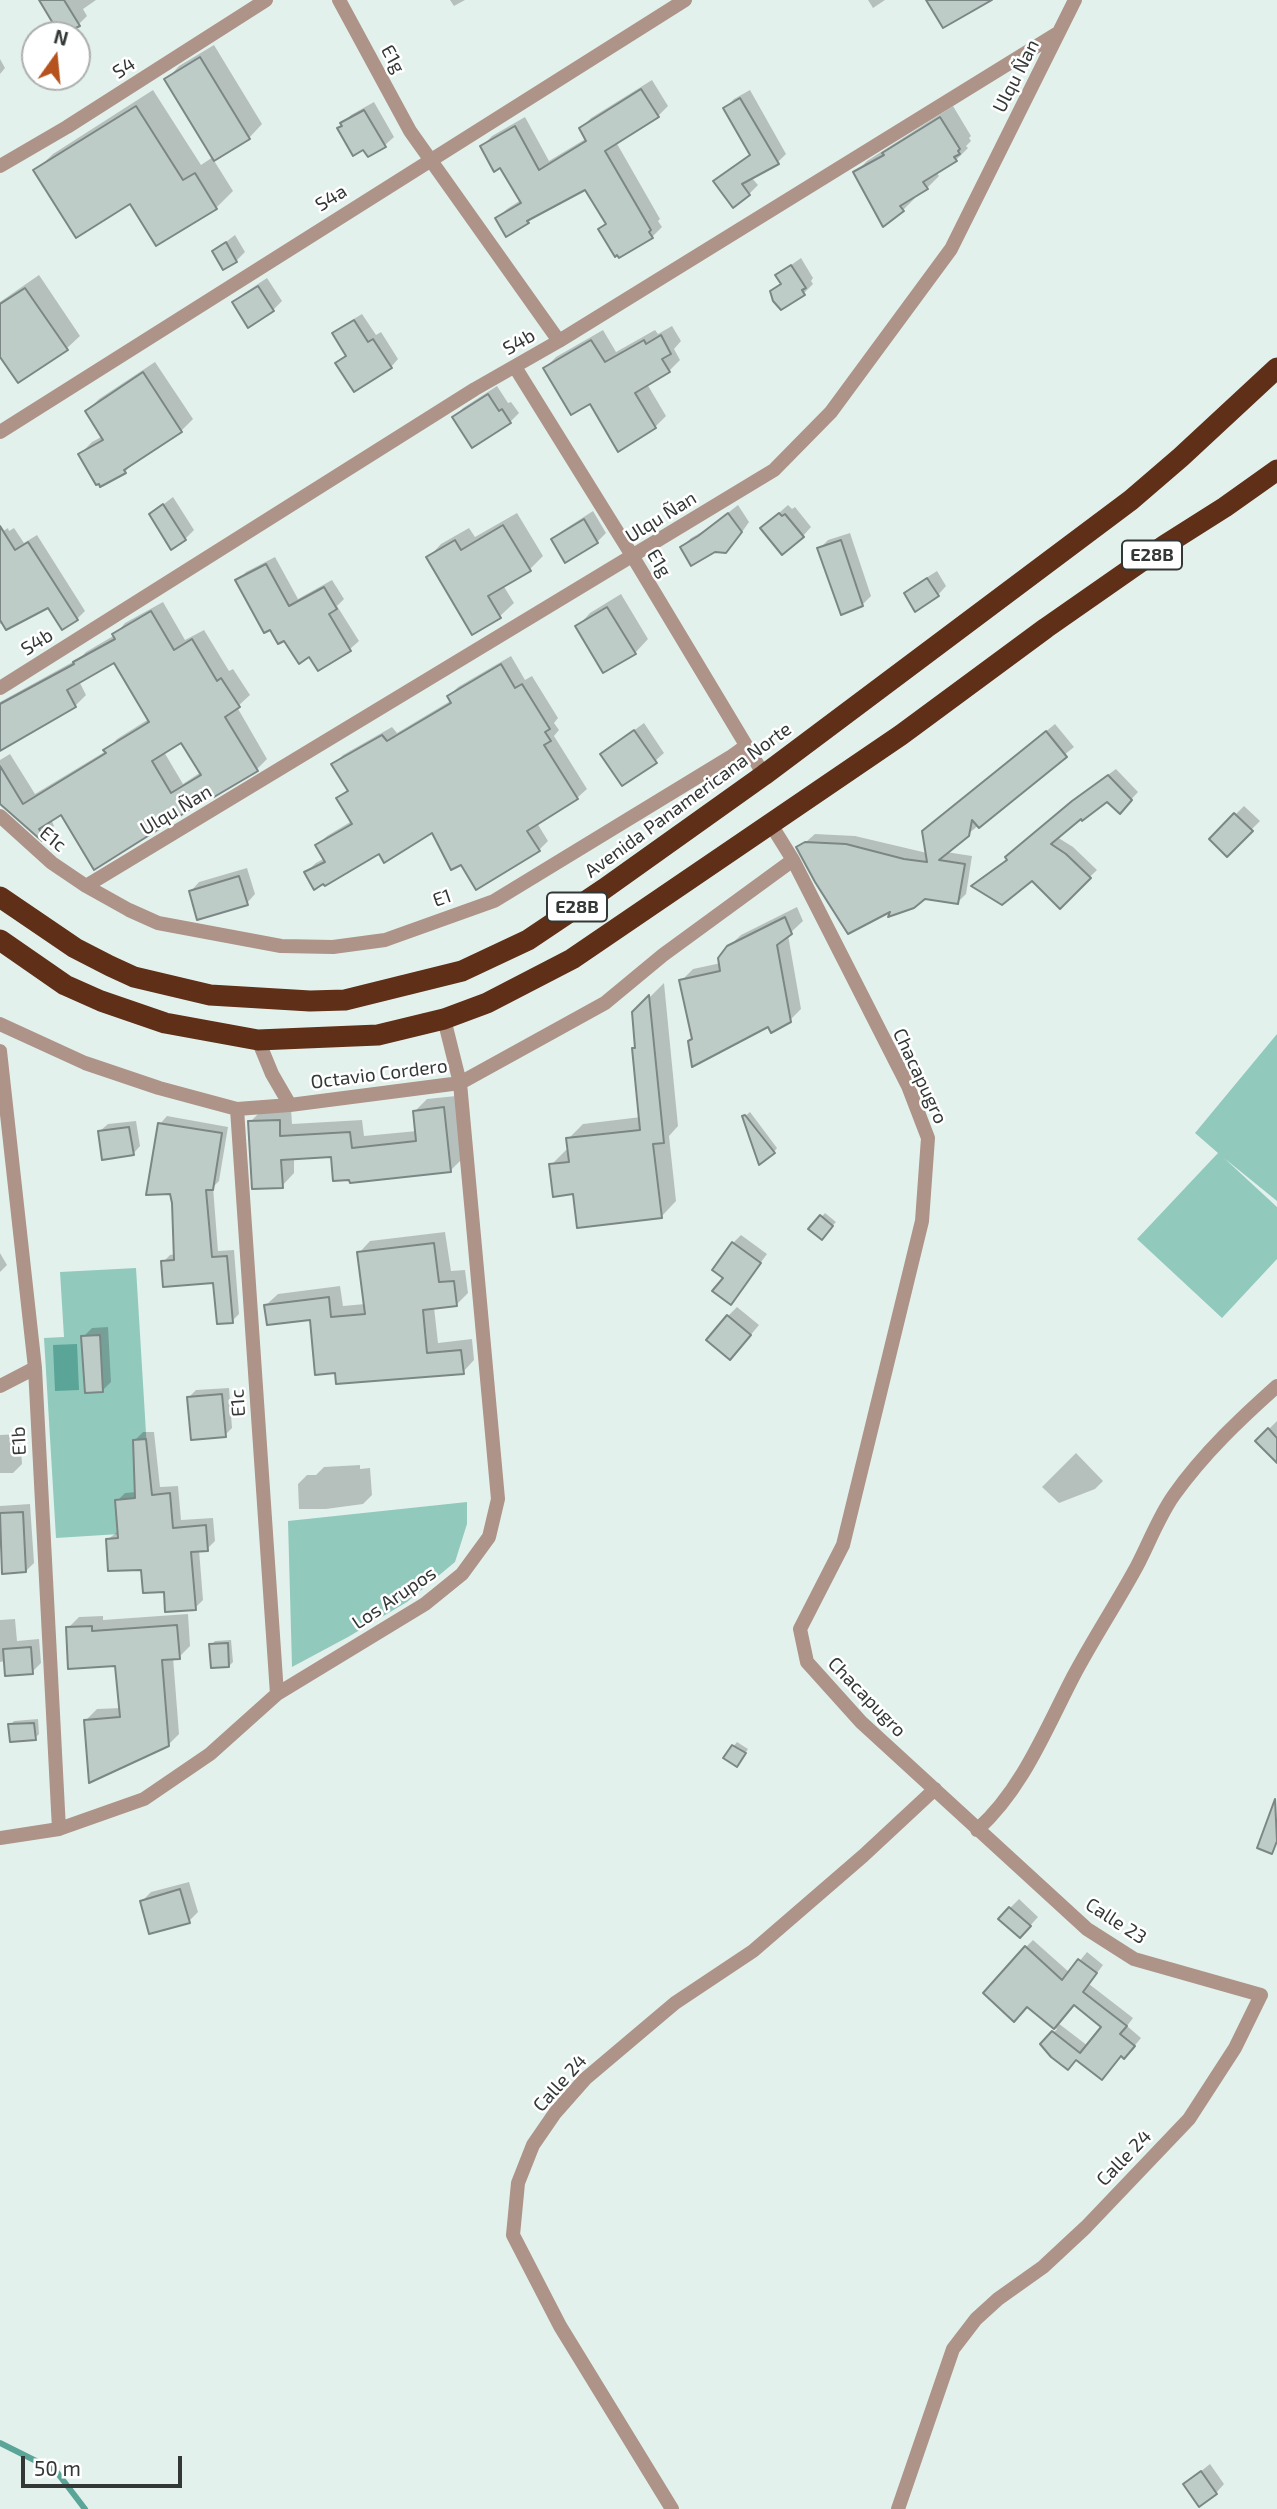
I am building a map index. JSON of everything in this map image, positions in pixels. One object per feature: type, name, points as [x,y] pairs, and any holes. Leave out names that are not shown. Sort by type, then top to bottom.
[{"type":"highway","name":"Avenida Panamericana Norte","points":[[0,897],[75,948],[134,977],[209,995],[310,1001],[345,1000],[462,971],[528,940],[764,775],[1114,514],[1181,457],[1277,368]]},
{"type":"highway","name":"E28B","points":[[0,940],[65,985],[101,1001],[164,1023],[258,1040],[378,1035],[444,1019],[487,1003],[572,959],[901,735],[1046,628],[1277,470]]},
{"type":"street","name":"S4","points":[[0,166],[67,127],[266,0]]},
{"type":"street","name":"E1g","points":[[339,0],[410,131],[559,341]]},
{"type":"street","name":"S4a","points":[[0,432],[685,0]]},
{"type":"street","name":"Ulqu Ñan","points":[[86,886],[774,470],[831,412],[951,249],[1075,0]]},
{"type":"street","name":"S4b","points":[[0,688],[475,388],[559,341],[1060,32]]},
{"type":"street","name":"E1g","points":[[515,367],[746,746]]},
{"type":"street","points":[[746,746],[764,775]]},
{"type":"street","name":"E1","points":[[86,886],[158,923],[237,939],[307,947],[333,947],[386,940],[494,901],[746,746]]},
{"type":"street","name":"E1c","points":[[0,816],[52,863],[86,886]]},
{"type":"street","name":"Chacapugro","points":[[770,824],[793,860],[908,1086],[928,1138],[922,1221],[843,1545],[800,1629],[807,1662],[829,1688],[861,1722],[978,1830]]},
{"type":"street","name":"Octavio Cordero","points":[[0,1024],[85,1063],[159,1088],[237,1109],[290,1105],[460,1083],[606,1003],[663,955],[793,860]]},
{"type":"street","name":"Los Arupos","points":[[0,1838],[59,1829],[144,1799],[210,1754],[277,1694],[425,1604],[462,1574],[489,1537],[498,1499],[460,1083],[444,1019]]},
{"type":"street","points":[[258,1040],[272,1074],[290,1105]]},
{"type":"street","name":"E1b","points":[[0,1051],[35,1367],[59,1829]]},
{"type":"street","name":"E1c","points":[[237,1109],[277,1694]]},
{"type":"street","points":[[0,1385],[35,1367]]},
{"type":"street","points":[[978,1830],[991,1818],[1012,1790],[1037,1749],[1074,1674],[1136,1567],[1172,1497],[1201,1460],[1245,1414],[1277,1387]]},
{"type":"street","name":"Calle 24","points":[[673,2509],[560,2326],[513,2235],[518,2183],[533,2145],[555,2113],[585,2079],[676,2003],[752,1951],[863,1856],[935,1789]]},
{"type":"street","name":"Calle 23","points":[[978,1830],[1087,1929],[1134,1959],[1261,1995]]},
{"type":"street","name":"Calle 24","points":[[898,2509],[953,2350],[976,2319],[998,2299],[1043,2267],[1086,2227],[1189,2119],[1236,2048],[1261,1995]]},
{"type":"shaded area","points":[[1277,1034],[1277,1201],[1224,1158],[1277,1207],[1277,1259],[1222,1318],[1137,1239],[1218,1153],[1195,1133]]},
{"type":"shaded area","points":[[136,1268],[152,1532],[56,1538],[44,1338],[64,1337],[60,1272]]},
{"type":"shaded area","points":[[77,1344],[79,1390],[55,1391],[53,1345]]},
{"type":"shaded area","points":[[467,1502],[467,1524],[455,1562],[407,1602],[292,1667],[288,1521]]},
{"type":"building","points":[[39,0],[64,0],[77,21],[52,21]]},
{"type":"building","points":[[926,0],[992,0],[943,28]]},
{"type":"building","points":[[200,57],[250,139],[214,161],[164,79]]},
{"type":"building","points":[[641,89],[659,117],[605,151],[651,230],[649,232],[653,238],[619,258],[617,255],[615,257],[598,229],[606,224],[585,190],[527,221],[529,223],[506,237],[495,218],[521,203],[500,168],[494,172],[480,146],[515,126],[539,170],[586,141],[579,128]]},
{"type":"building","points":[[740,98],[779,164],[742,184],[750,195],[733,208],[713,181],[750,155],[723,108]]},
{"type":"building","points":[[136,106],[183,180],[195,173],[217,209],[156,246],[130,204],[76,238],[33,170]]},
{"type":"building","points":[[364,110],[386,147],[368,157],[363,150],[353,156],[337,128],[342,126],[340,123]]},
{"type":"building","points":[[940,117],[960,149],[960,154],[954,157],[957,161],[923,182],[928,189],[900,206],[904,211],[883,227],[853,172],[884,155],[882,153]]},
{"type":"building","points":[[226,242],[237,262],[223,270],[212,251]]},
{"type":"building","points":[[791,265],[806,288],[802,290],[805,295],[781,310],[773,301],[770,291],[781,284],[775,275]]},
{"type":"building","points":[[258,286],[274,311],[248,328],[232,302]]},
{"type":"building","points":[[25,288],[68,350],[18,383],[0,357],[0,304]]},
{"type":"building","points":[[354,320],[368,342],[373,339],[392,368],[354,392],[335,363],[346,356],[332,333]]},
{"type":"building","points":[[661,335],[671,354],[662,359],[670,372],[635,393],[656,428],[618,452],[590,404],[571,415],[543,368],[591,340],[605,362],[644,340],[646,344]]},
{"type":"building","points":[[143,372],[182,432],[124,470],[126,473],[100,487],[99,484],[96,485],[78,454],[103,440],[85,411]]},
{"type":"building","points":[[488,394],[511,423],[472,448],[452,417]]},
{"type":"building","points":[[163,504],[186,540],[171,550],[149,514]]},
{"type":"building","points":[[728,513],[742,532],[726,553],[715,552],[691,566],[680,547]]},
{"type":"building","points":[[779,513],[782,516],[785,514],[804,537],[782,555],[760,528]]},
{"type":"building","points":[[584,519],[598,543],[565,563],[551,539]]},
{"type":"building","points":[[503,525],[531,571],[488,596],[501,618],[472,635],[426,557],[455,540],[461,550]]},
{"type":"building","points":[[0,526],[15,550],[28,542],[78,620],[62,630],[48,608],[6,630],[0,620]]},
{"type":"building","points":[[841,540],[863,606],[841,615],[817,548]]},
{"type":"building","points":[[266,564],[289,606],[324,587],[337,609],[329,614],[351,651],[318,671],[309,657],[299,664],[284,641],[278,644],[270,630],[264,633],[235,580]]},
{"type":"building","points":[[927,578],[939,596],[915,612],[904,593]]},
{"type":"building","points":[[607,607],[636,654],[603,673],[575,626]]},
{"type":"building","points":[[151,611],[174,650],[192,639],[217,681],[221,678],[240,707],[225,717],[258,771],[214,797],[213,795],[94,870],[61,815],[39,829],[45,838],[42,841],[0,804],[0,766],[23,804],[106,753],[103,750],[149,722],[114,663],[67,690],[76,707],[0,751],[0,704],[115,639],[112,634]],"holes":[[[181,743],[201,775],[171,793],[152,761]]]},
{"type":"building","points":[[501,664],[515,688],[522,684],[550,729],[545,732],[551,741],[544,745],[578,799],[527,831],[540,851],[476,890],[461,865],[451,870],[432,833],[384,863],[379,854],[314,890],[304,872],[325,862],[315,845],[352,824],[336,798],[348,791],[331,764],[382,735],[387,741],[451,703],[447,696]]},
{"type":"building","points":[[634,730],[657,763],[622,786],[600,754]]},
{"type":"building","points":[[1046,731],[1067,757],[979,828],[972,820],[969,836],[939,860],[965,864],[958,904],[925,899],[914,908],[888,917],[890,912],[848,934],[796,847],[805,842],[846,844],[927,862],[922,831]]},
{"type":"building","points":[[1108,775],[1132,800],[1120,814],[1107,802],[1051,844],[1091,878],[1060,909],[1032,881],[1002,905],[971,886],[1007,860],[1005,857],[1072,801]]},
{"type":"building","points":[[1234,813],[1253,831],[1227,857],[1209,839]]},
{"type":"building","points":[[239,876],[248,905],[197,920],[189,891]]},
{"type":"building","points":[[785,917],[792,934],[777,945],[791,1022],[771,1033],[768,1027],[692,1067],[688,1041],[692,1039],[679,980],[720,971],[718,958],[727,946]]},
{"type":"building","points":[[649,995],[664,1143],[653,1144],[662,1218],[577,1228],[573,1194],[553,1197],[549,1164],[569,1162],[566,1138],[640,1130],[632,1048],[635,1048],[632,1012]]},
{"type":"building","points":[[444,1107],[451,1172],[350,1183],[349,1180],[333,1181],[331,1157],[281,1160],[283,1188],[252,1189],[248,1121],[280,1120],[280,1136],[350,1132],[352,1148],[416,1141],[413,1111]]},
{"type":"building","points":[[745,1115],[775,1153],[759,1165],[742,1116]]},
{"type":"building","points":[[158,1123],[222,1133],[213,1190],[206,1190],[212,1257],[227,1256],[233,1323],[217,1324],[213,1283],[163,1287],[161,1261],[174,1260],[172,1203],[170,1194],[146,1195]]},
{"type":"building","points":[[129,1127],[134,1155],[102,1160],[98,1131]]},
{"type":"building","points":[[820,1215],[833,1226],[822,1240],[808,1229]]},
{"type":"building","points":[[732,1242],[761,1263],[731,1305],[712,1291],[723,1278],[712,1270]]},
{"type":"building","points":[[434,1243],[439,1282],[454,1281],[457,1306],[423,1310],[427,1353],[461,1350],[464,1374],[336,1384],[335,1373],[315,1375],[310,1320],[267,1325],[264,1305],[329,1297],[331,1317],[365,1314],[357,1252]]},
{"type":"building","points":[[727,1315],[751,1335],[730,1360],[706,1340]]},
{"type":"building","points":[[100,1335],[103,1392],[85,1393],[81,1336]]},
{"type":"building","points":[[222,1394],[226,1437],[191,1440],[187,1397]]},
{"type":"building","points":[[1268,1428],[1277,1438],[1277,1463],[1255,1441]]},
{"type":"building","points":[[146,1439],[152,1495],[170,1493],[173,1528],[206,1525],[208,1551],[191,1552],[196,1610],[165,1612],[164,1592],[143,1593],[141,1570],[108,1571],[106,1539],[118,1538],[115,1500],[135,1498],[133,1440]]},
{"type":"building","points":[[23,1512],[26,1572],[2,1574],[0,1513]]},
{"type":"building","points":[[177,1625],[180,1659],[162,1660],[169,1746],[89,1783],[84,1720],[120,1717],[115,1666],[68,1669],[66,1627],[92,1626],[92,1631]]},
{"type":"building","points":[[228,1643],[229,1667],[211,1668],[209,1644]]},
{"type":"building","points":[[31,1647],[33,1674],[5,1676],[3,1649]]},
{"type":"building","points":[[34,1723],[36,1740],[10,1742],[8,1724]]},
{"type":"building","points":[[732,1745],[746,1753],[737,1767],[723,1758]]},
{"type":"building","points":[[1275,1799],[1277,1841],[1272,1854],[1257,1848]]},
{"type":"building","points":[[180,1889],[190,1923],[149,1934],[140,1901]]},
{"type":"building","points":[[1009,1907],[1031,1926],[1020,1938],[998,1919]]},
{"type":"building","points":[[1025,1946],[1062,1980],[1078,1959],[1097,1973],[1083,1992],[1127,2026],[1120,2034],[1135,2046],[1124,2059],[1121,2056],[1102,2080],[1076,2060],[1068,2070],[1040,2044],[1052,2031],[1080,2053],[1101,2027],[1074,2005],[1054,2029],[1027,2007],[1014,2022],[983,1993]]},
{"type":"building","points":[[1201,2471],[1217,2494],[1199,2507],[1183,2484]]},
{"type":"waterway","points":[[0,2443],[56,2471],[85,2509]]}]
